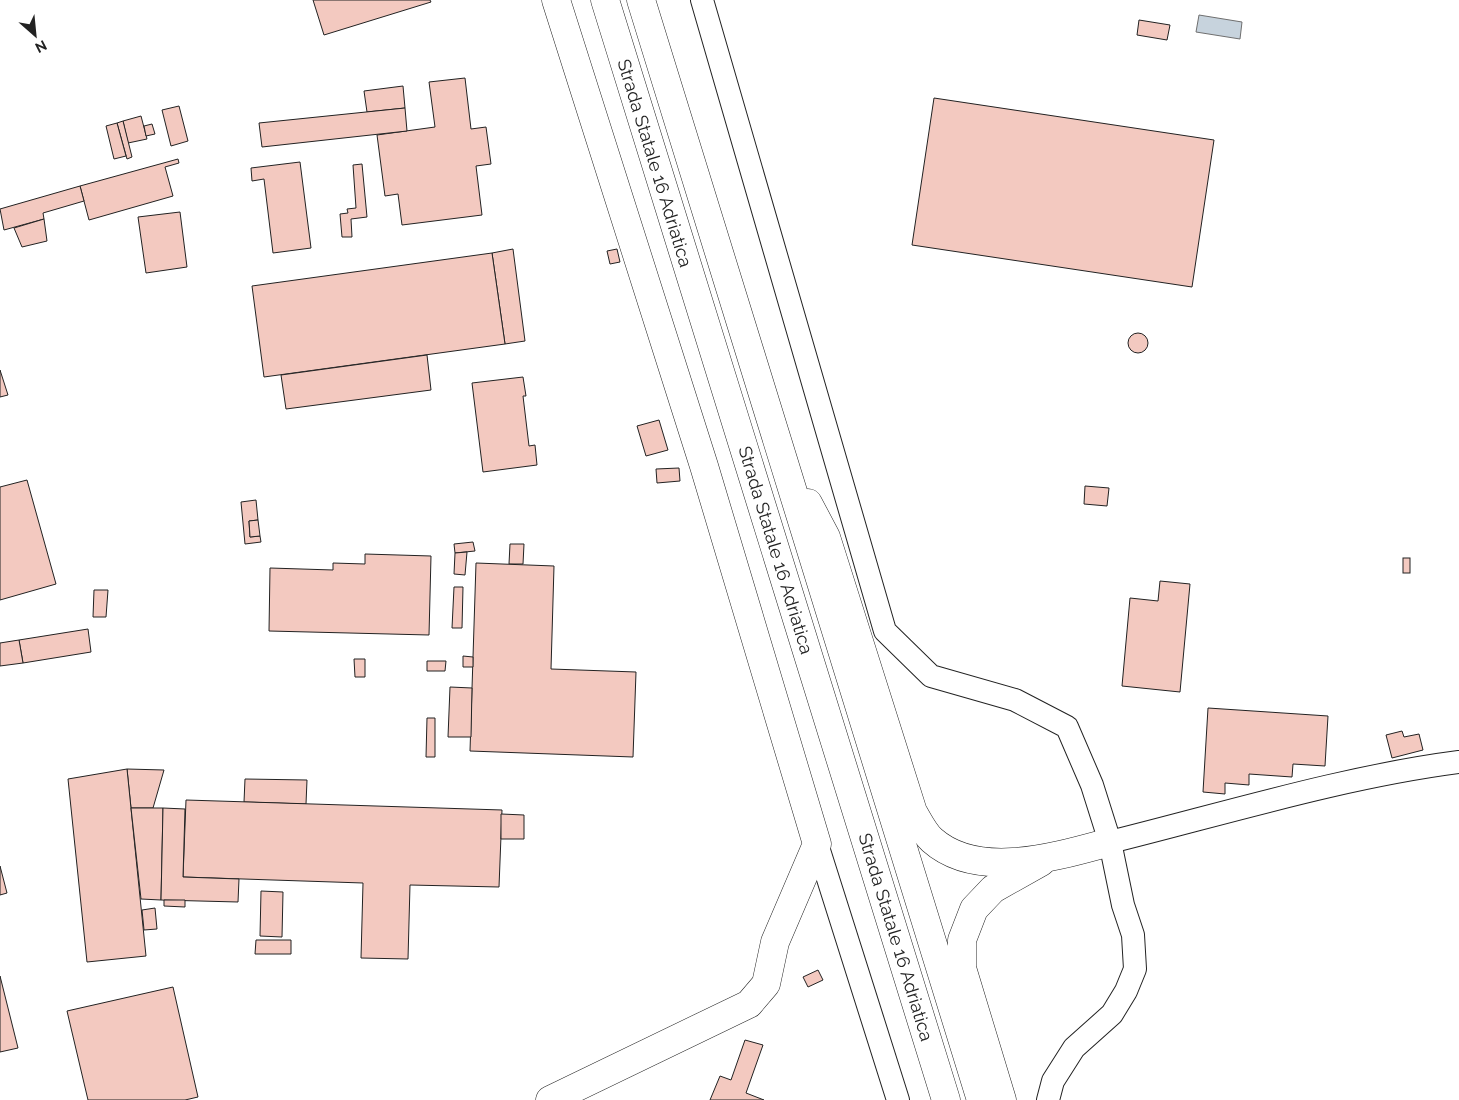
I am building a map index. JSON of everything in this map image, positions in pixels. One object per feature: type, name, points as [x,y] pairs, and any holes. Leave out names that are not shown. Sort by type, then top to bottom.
[{"type":"main road","points":[[550,1100],[749,1004],[766,984],[775,942],[816,844],[704,466],[556,0]]},
{"type":"main road","name":"Strada Statale 16 Adriatica","points":[[605,0],[946,1100]]},
{"type":"main road","name":"Strada Statale 16 Adriatica","points":[[641,0],[779,452],[981,1100]]},
{"type":"main road","points":[[779,452],[826,537],[913,812],[931,840],[956,856],[985,862],[1044,860],[1110,842]]},
{"type":"main road","points":[[1002,1100],[962,968],[962,940],[974,909],[993,889],[1044,860]]},
{"type":"street","points":[[702,0],[885,631],[931,676],[1015,700],[1067,727],[1092,785],[1110,842],[1123,905],[1133,935],[1135,969],[1126,991],[1112,1014],[1074,1048],[1053,1081],[1048,1100]]},
{"type":"street","points":[[1110,842],[1346,783],[1416,768],[1459,762]]},
{"type":"street","points":[[816,844],[898,1100]]},
{"type":"shaded area","points":[[1199,15],[1242,22],[1240,39],[1196,32]]},
{"type":"building","points":[[313,0],[430,0],[431,2],[324,35]]},
{"type":"building","points":[[1139,20],[1170,25],[1167,40],[1137,35]]},
{"type":"building","points":[[465,78],[471,129],[486,127],[491,164],[476,166],[482,215],[402,225],[398,194],[385,196],[377,135],[435,127],[429,82]]},
{"type":"building","points":[[403,86],[405,108],[367,112],[364,91]]},
{"type":"building","points":[[934,98],[1214,140],[1192,287],[912,245]]},
{"type":"building","points":[[179,106],[188,141],[171,146],[162,110]]},
{"type":"building","points":[[405,108],[407,131],[262,147],[259,123]]},
{"type":"building","points":[[141,116],[147,139],[128,143],[123,121]]},
{"type":"building","points":[[123,121],[132,157],[127,159],[117,123]]},
{"type":"building","points":[[117,123],[126,156],[114,159],[106,126]]},
{"type":"building","points":[[152,124],[155,134],[146,136],[144,126]]},
{"type":"building","points":[[178,159],[179,163],[165,167],[173,196],[89,220],[80,186]]},
{"type":"building","points":[[300,162],[311,248],[273,253],[264,179],[252,181],[251,168]]},
{"type":"building","points":[[362,164],[367,217],[351,219],[352,237],[342,237],[340,214],[348,213],[347,209],[356,208],[353,165]]},
{"type":"building","points":[[80,186],[84,201],[43,213],[44,219],[4,230],[0,209]]},
{"type":"building","points":[[180,212],[187,267],[146,273],[138,217]]},
{"type":"building","points":[[44,219],[47,241],[22,247],[14,228]]},
{"type":"building","points":[[513,249],[525,341],[505,344],[492,253]]},
{"type":"building","points":[[617,249],[620,262],[610,264],[607,251]]},
{"type":"building","points":[[492,253],[505,344],[264,377],[252,286]]},
{"type":"building","points":[[1138,333],[1145,336],[1148,343],[1145,350],[1138,353],[1131,350],[1128,343],[1131,336]]},
{"type":"building","points":[[427,355],[431,390],[286,409],[281,375]]},
{"type":"building","points":[[0,370],[8,395],[0,397]]},
{"type":"building","points":[[523,377],[526,396],[523,396],[529,446],[535,445],[537,465],[483,472],[472,383]]},
{"type":"building","points":[[659,420],[668,450],[646,456],[637,426]]},
{"type":"building","points":[[679,468],[680,481],[657,483],[656,469]]},
{"type":"building","points":[[27,480],[56,584],[0,600],[0,487]]},
{"type":"building","points":[[1085,486],[1109,488],[1107,506],[1084,504]]},
{"type":"building","points":[[256,500],[258,520],[249,521],[250,537],[260,536],[261,542],[245,544],[241,502]]},
{"type":"building","points":[[258,520],[260,536],[250,537],[249,521]]},
{"type":"building","points":[[473,542],[475,551],[455,553],[454,544]]},
{"type":"building","points":[[510,544],[524,544],[523,564],[509,564]]},
{"type":"building","points":[[467,552],[465,575],[454,574],[455,553]]},
{"type":"building","points":[[365,554],[431,556],[429,635],[269,631],[270,568],[333,570],[333,563],[365,564]]},
{"type":"building","points":[[1403,558],[1410,558],[1410,573],[1403,573]]},
{"type":"building","points":[[476,563],[554,566],[551,669],[636,672],[633,757],[470,751]]},
{"type":"building","points":[[1160,581],[1190,584],[1180,692],[1122,686],[1130,598],[1158,601]]},
{"type":"building","points":[[454,587],[463,587],[462,628],[452,628]]},
{"type":"building","points":[[94,590],[108,590],[106,617],[93,617]]},
{"type":"building","points":[[88,629],[91,652],[23,663],[19,640]]},
{"type":"building","points":[[19,640],[23,663],[0,666],[0,643]]},
{"type":"building","points":[[463,656],[473,657],[473,667],[463,667]]},
{"type":"building","points":[[354,659],[365,659],[365,677],[355,677]]},
{"type":"building","points":[[427,661],[446,661],[445,671],[427,671]]},
{"type":"building","points":[[450,687],[472,688],[471,737],[448,737]]},
{"type":"building","points":[[1208,708],[1328,716],[1325,766],[1293,764],[1292,777],[1249,774],[1249,785],[1225,783],[1225,794],[1203,792]]},
{"type":"building","points":[[427,718],[435,718],[435,757],[426,757]]},
{"type":"building","points":[[1402,731],[1404,737],[1419,734],[1423,750],[1392,758],[1386,735]]},
{"type":"building","points":[[127,769],[164,770],[153,808],[131,808]]},
{"type":"building","points":[[127,769],[146,956],[87,962],[68,779]]},
{"type":"building","points":[[245,779],[307,780],[306,804],[244,802]]},
{"type":"building","points":[[186,800],[502,810],[499,887],[410,885],[408,959],[361,958],[363,883],[183,877]]},
{"type":"building","points":[[131,808],[163,808],[161,900],[141,899]]},
{"type":"building","points":[[163,808],[185,809],[183,877],[239,879],[238,902],[161,900]]},
{"type":"building","points":[[501,814],[524,815],[524,839],[501,839]]},
{"type":"building","points":[[0,866],[7,893],[0,895]]},
{"type":"building","points":[[261,891],[283,892],[282,937],[260,936]]},
{"type":"building","points":[[164,900],[185,900],[185,907],[164,906]]},
{"type":"building","points":[[155,908],[157,929],[144,930],[142,910]]},
{"type":"building","points":[[256,940],[291,940],[291,954],[255,954]]},
{"type":"building","points":[[818,970],[823,980],[808,987],[803,977]]},
{"type":"building","points":[[0,976],[18,1048],[0,1052]]},
{"type":"building","points":[[173,987],[198,1097],[185,1100],[88,1100],[67,1011]]},
{"type":"building","points":[[745,1040],[763,1045],[746,1093],[764,1100],[710,1100],[720,1076],[731,1080]]}]
